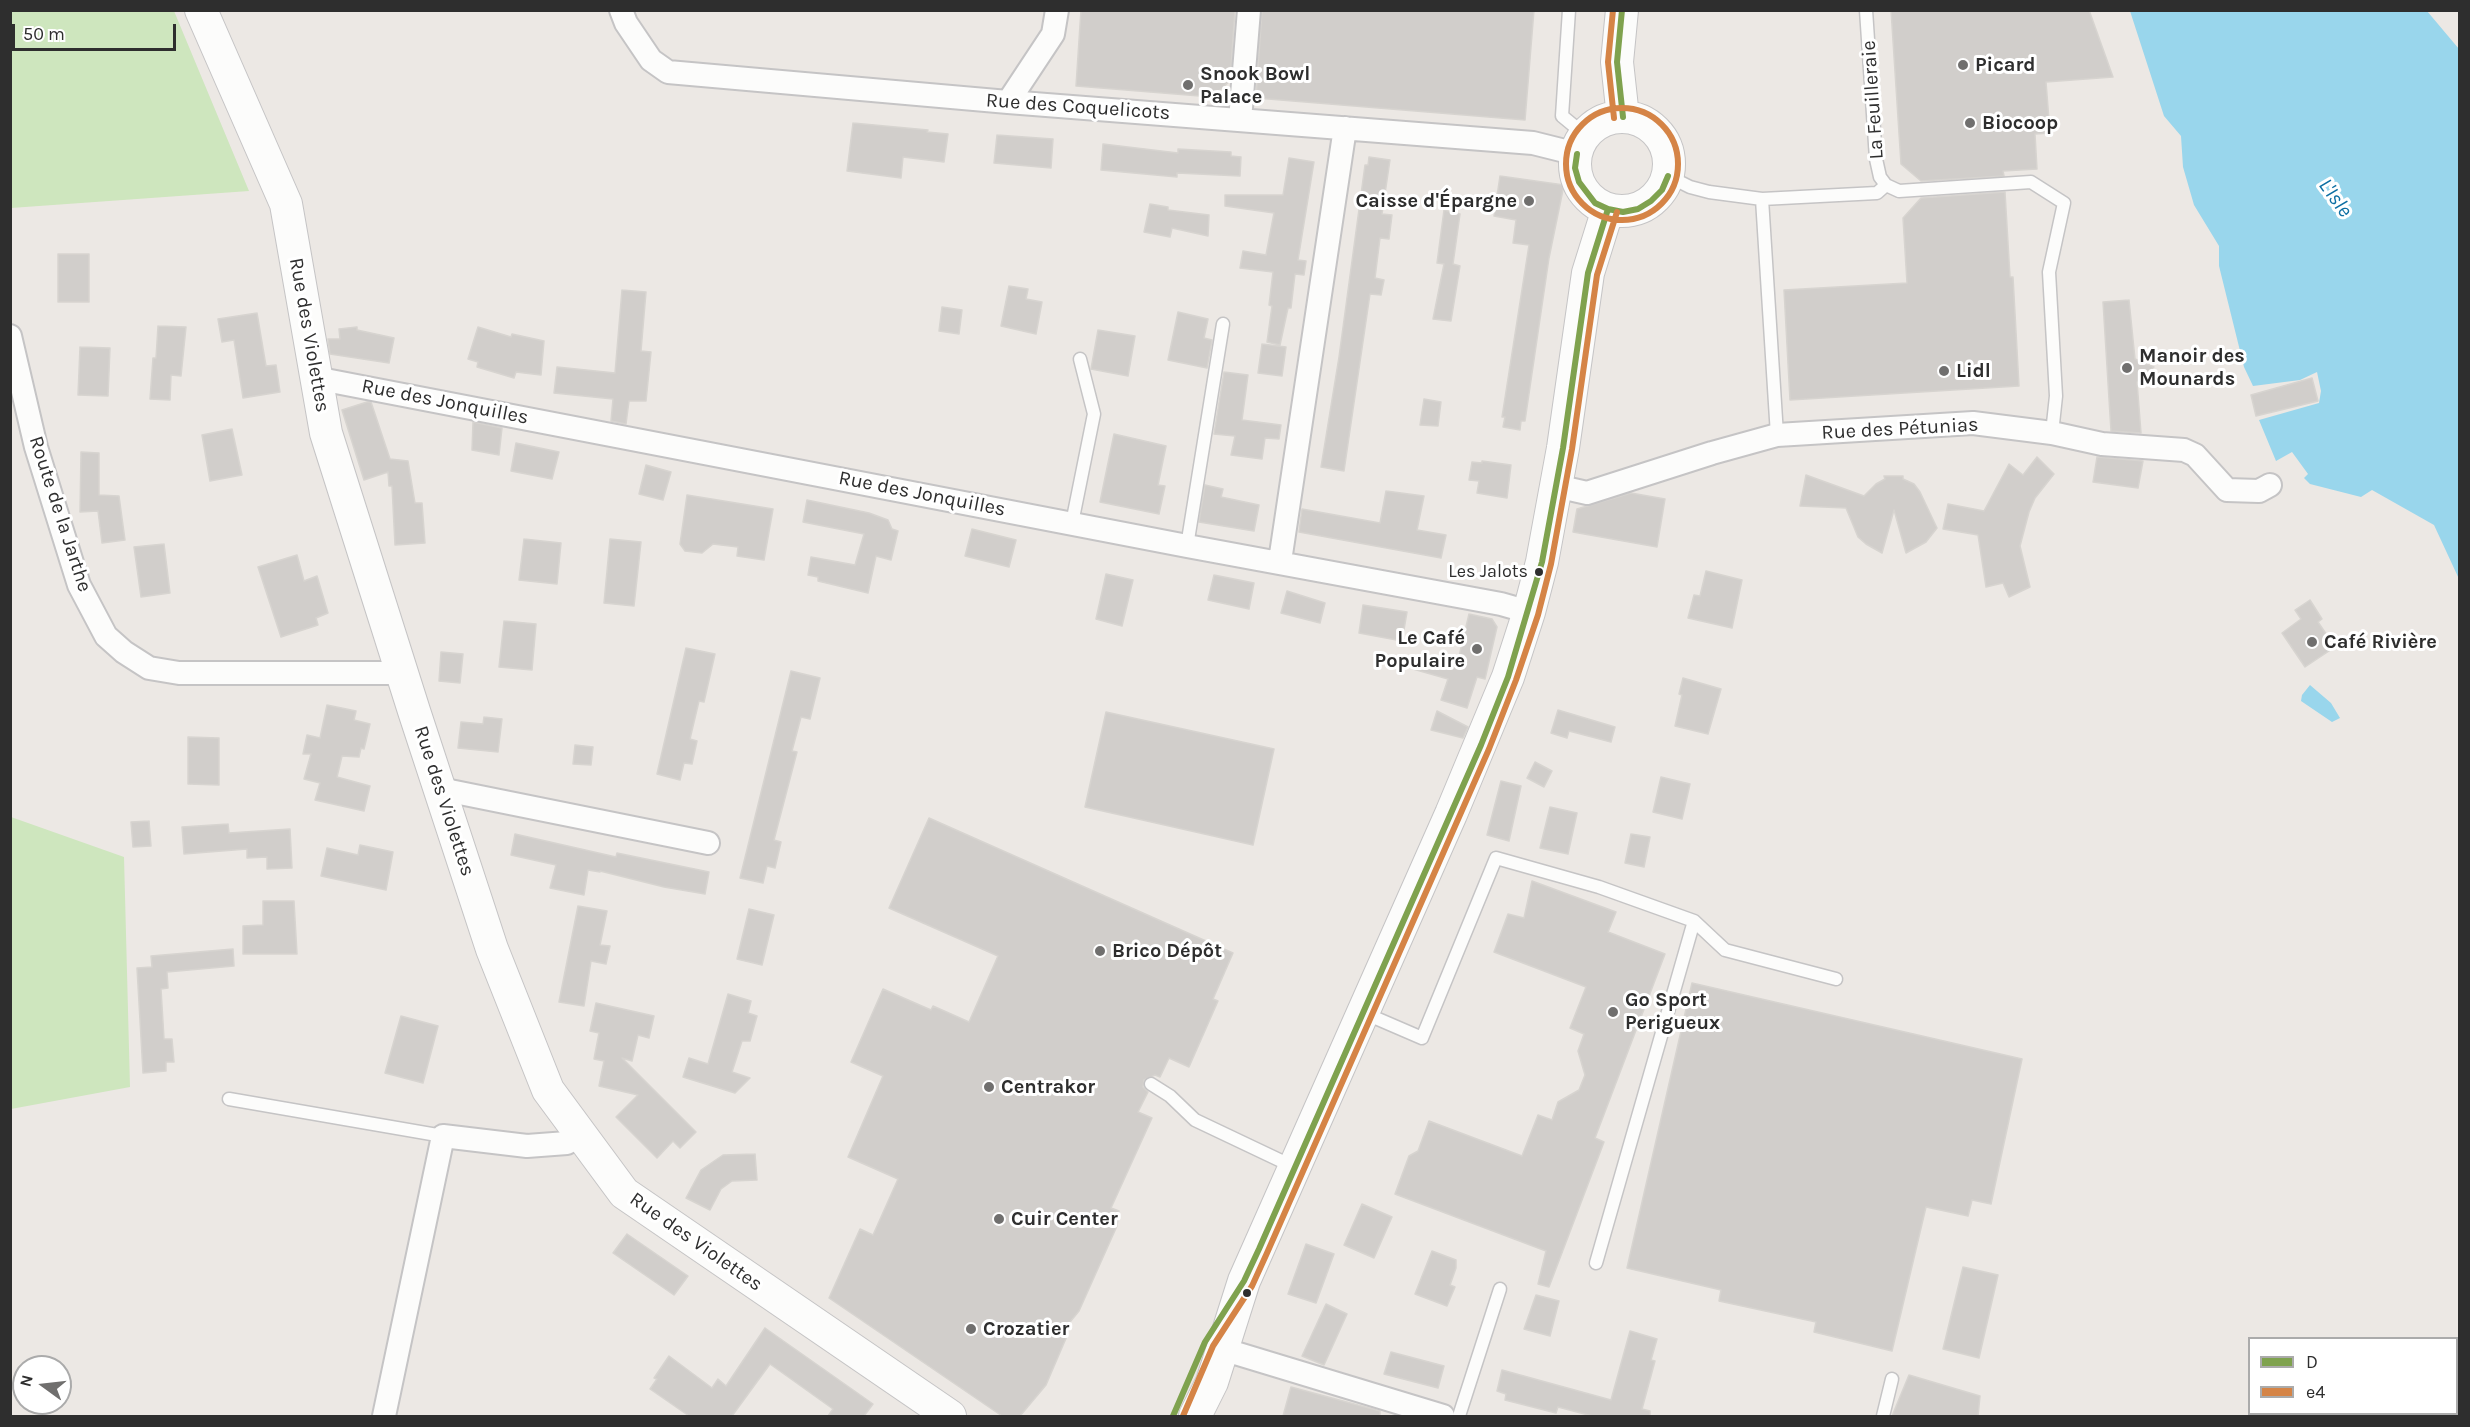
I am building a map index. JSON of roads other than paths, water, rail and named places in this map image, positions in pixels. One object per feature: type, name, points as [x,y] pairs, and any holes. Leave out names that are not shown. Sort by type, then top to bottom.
[{"type":"main road","name":"Rue des Violettes","points":[[201,10],[286,204],[326,433],[492,949],[548,1090],[624,1193],[950,1416]]},
{"type":"main road","points":[[1622,10],[1617,62],[1623,117]]},
{"type":"main road","points":[[1623,117],[1640,121],[1656,131],[1668,152],[1668,176],[1662,190],[1645,205],[1623,212],[1595,203],[1582,188],[1575,168],[1581,145],[1602,122],[1623,117]]},
{"type":"main road","points":[[1195,1416],[1212,1382],[1244,1281],[1296,1168],[1481,745],[1508,676],[1529,612],[1556,486],[1588,273],[1608,209]]},
{"type":"main road","points":[[1173,1416],[1205,1342],[1244,1281]]},
{"type":"street","name":"Rue des Coquelicots","points":[[621,10],[626,22],[651,60],[668,72],[1008,102],[1581,145]]},
{"type":"street","points":[[1008,102],[1053,34],[1057,10]]},
{"type":"street","points":[[1240,120],[1249,10]]},
{"type":"street","points":[[1280,561],[1345,128]]},
{"type":"street","name":"Route de la Jarthe","points":[[10,336],[36,447],[79,585],[106,636],[124,652],[149,668],[179,673],[402,674]]},
{"type":"street","name":"Rue des Jonquilles","points":[[315,378],[1187,546],[1280,561],[1501,603],[1529,612]]},
{"type":"street","name":"Rue des Pétunias","points":[[1556,486],[1587,493],[1777,435],[1973,423],[2052,433],[2102,444],[2184,450],[2194,455],[2227,490],[2259,491],[2270,485]]},
{"type":"street","points":[[440,789],[708,843]]},
{"type":"street","points":[[384,1416],[443,1136],[527,1146],[567,1143],[580,1134]]},
{"type":"street","points":[[1222,1349],[1443,1416]]},
{"type":"lane","points":[[1569,10],[1562,116],[1581,145]]},
{"type":"lane","name":"La Feuilleraie","points":[[1866,10],[1875,159],[1880,177],[1886,185],[1899,191],[2031,182],[2064,203],[2049,272],[2056,396],[2052,433]]},
{"type":"lane","points":[[1668,176],[1690,187],[1709,192],[1762,199],[1877,193],[1886,185]]},
{"type":"lane","points":[[1762,199],[1777,435]]},
{"type":"lane","points":[[1187,546],[1223,324]]},
{"type":"lane","points":[[1072,523],[1094,414],[1080,359]]},
{"type":"lane","points":[[1363,1013],[1422,1038],[1496,858],[1599,887],[1694,921],[1725,950],[1836,979]]},
{"type":"lane","points":[[1596,1263],[1694,921]]},
{"type":"lane","points":[[1151,1084],[1170,1096],[1195,1120],[1296,1168]]},
{"type":"lane","points":[[229,1098],[443,1136]]},
{"type":"lane","points":[[1459,1416],[1500,1289]]},
{"type":"lane","points":[[1883,1416],[1892,1379]]},
{"type":"water","name":"L'Isle","points":[[2130,11],[2427,11],[2459,49],[2459,579],[2434,525],[2372,490],[2361,497],[2310,484],[2304,478],[2308,474],[2292,452],[2276,461],[2259,420],[2319,403],[2321,391],[2317,372],[2300,380],[2253,386],[2244,367],[2219,266],[2219,246],[2194,205],[2183,167],[2181,136],[2164,116]]},
{"type":"water","points":[[2310,685],[2331,703],[2340,718],[2332,722],[2301,701],[2302,695]]},
{"type":"place","name":"Picard","points":[[1963,65]]},
{"type":"place","name":"Snook Bowl Palace","points":[[1188,85]]},
{"type":"place","name":"Biocoop","points":[[1970,123]]},
{"type":"place","name":"Caisse d'Épargne","points":[[1529,201]]},
{"type":"place","name":"Manoir des Mounards","points":[[2127,368]]},
{"type":"place","name":"Lidl","points":[[1944,371]]},
{"type":"place","name":"Les Jalots","points":[[1539,572]]},
{"type":"place","name":"Café Rivière","points":[[2312,642]]},
{"type":"place","name":"Le Café Populaire","points":[[1477,649]]},
{"type":"place","name":"Brico Dépôt","points":[[1100,951]]},
{"type":"place","name":"Go Sport Perigueux","points":[[1613,1012]]},
{"type":"place","name":"Centrakor","points":[[989,1087]]},
{"type":"place","name":"Cuir Center","points":[[999,1219]]},
{"type":"place","name":"Crozatier","points":[[971,1329]]}]
